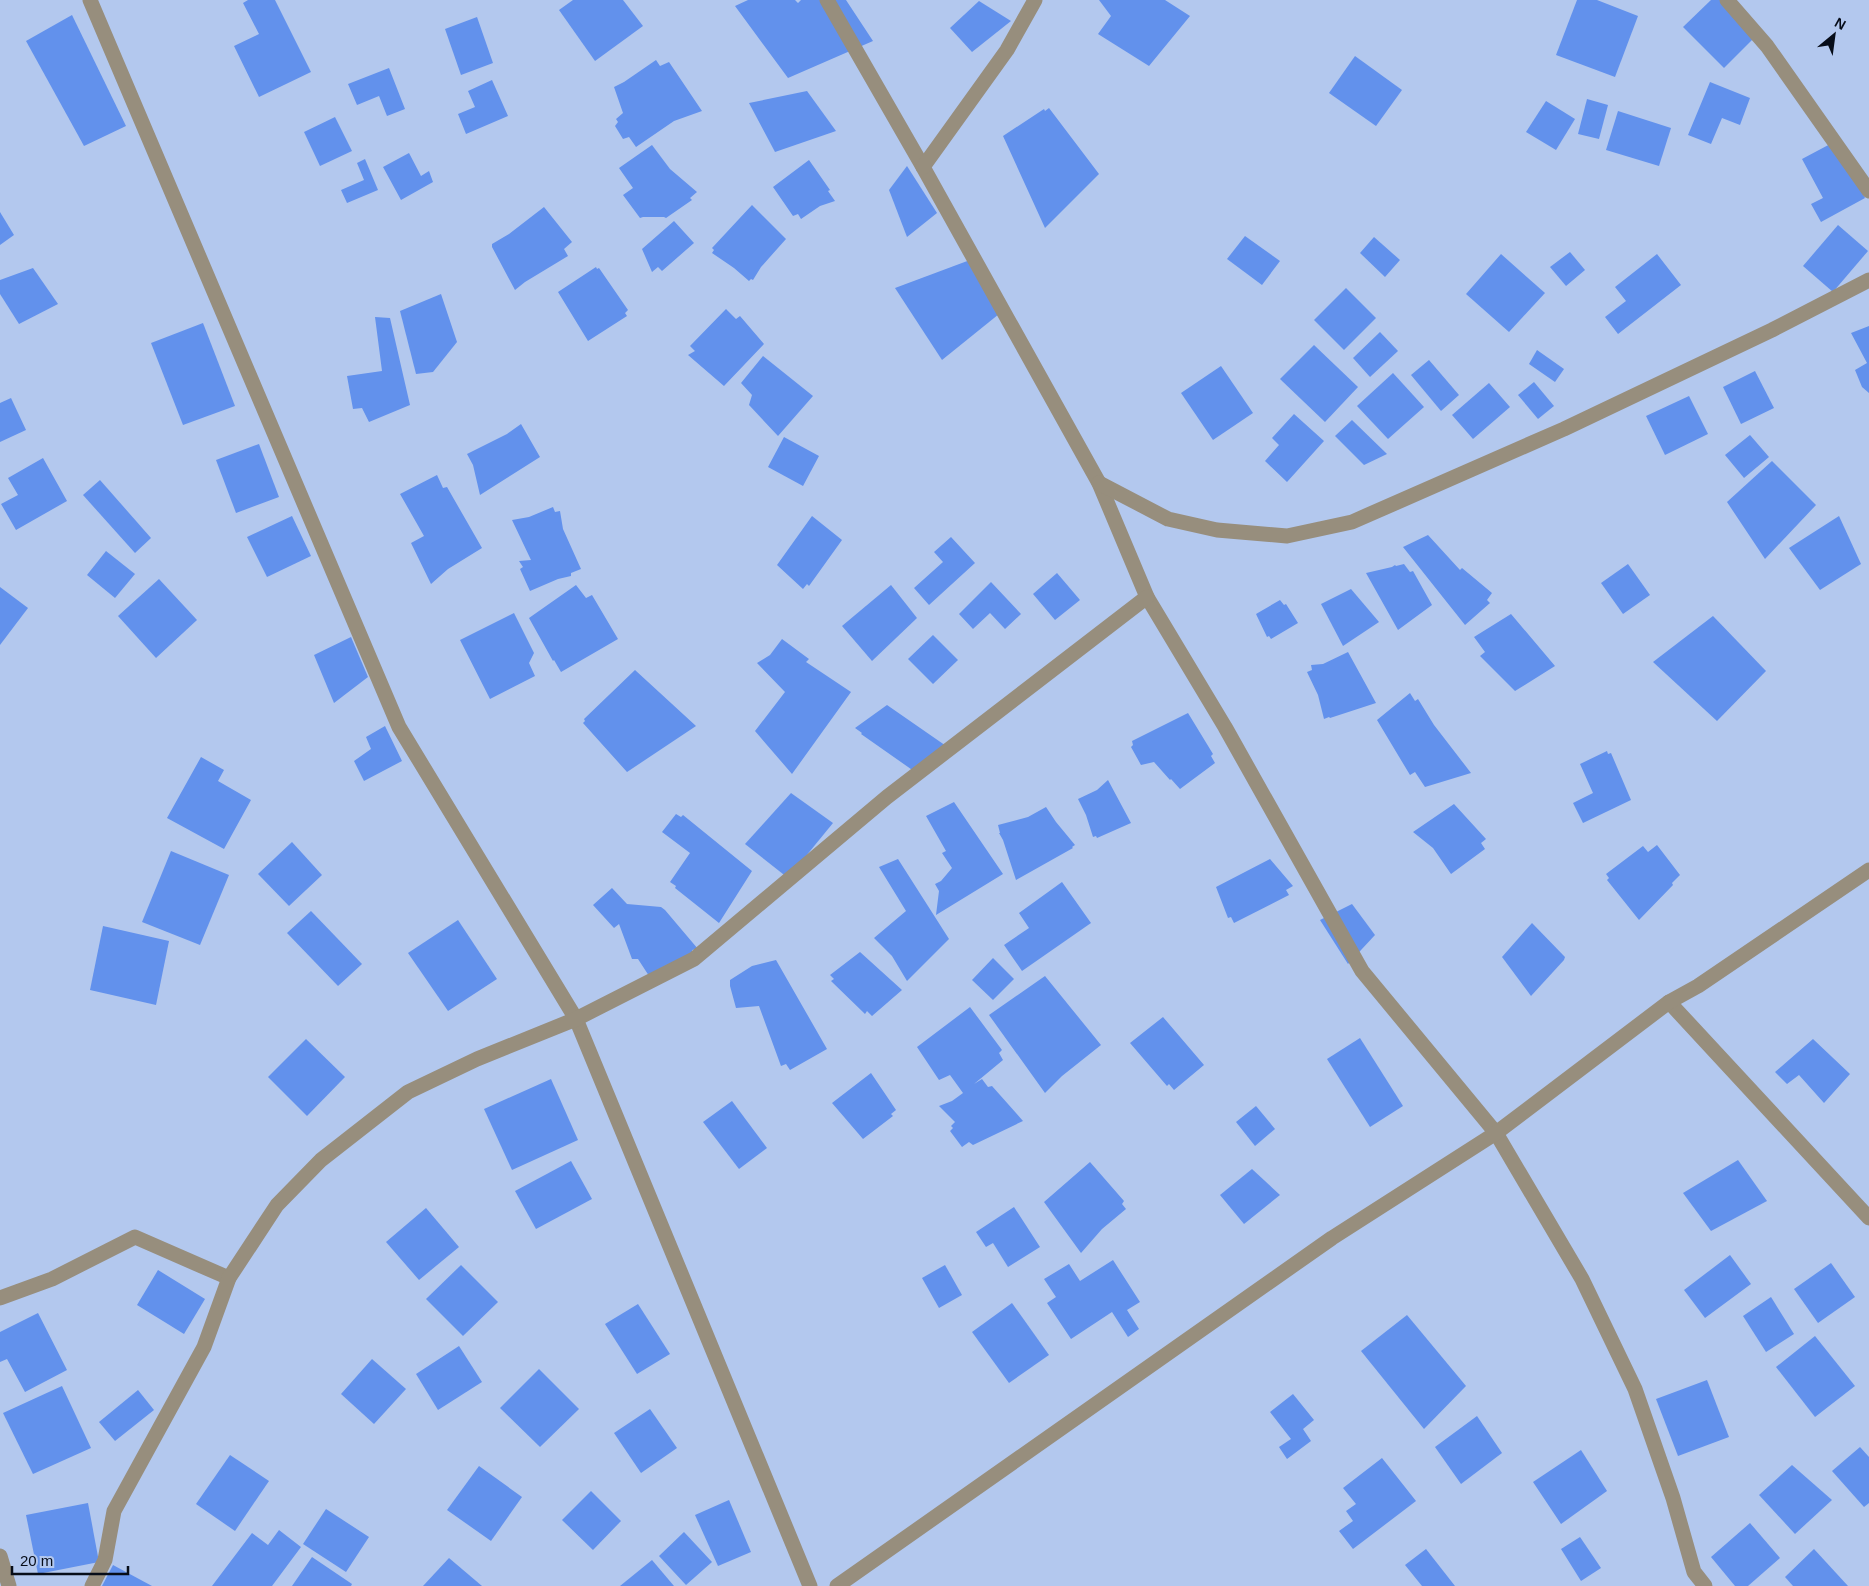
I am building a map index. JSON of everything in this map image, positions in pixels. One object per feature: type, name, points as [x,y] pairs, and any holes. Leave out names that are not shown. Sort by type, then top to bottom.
[{"type":"street","points":[[90,0],[399,727],[576,1019],[810,1586]]},
{"type":"street","points":[[827,0],[923,166],[1099,483],[1147,597],[1225,727],[1362,971],[1496,1133],[1582,1279],[1636,1389],[1674,1498],[1694,1572],[1706,1586]]},
{"type":"street","points":[[923,166],[1007,50],[1035,0]]},
{"type":"street","points":[[1727,0],[1767,46],[1869,191]]},
{"type":"street","points":[[1099,483],[1168,519],[1217,530],[1287,536],[1352,522],[1564,429],[1772,330],[1869,280]]},
{"type":"street","points":[[92,1586],[105,1560],[114,1511],[204,1346],[229,1278],[277,1206],[321,1160],[408,1092],[477,1059],[576,1019],[694,958],[887,796],[1147,597]]},
{"type":"street","points":[[837,1586],[1332,1238],[1496,1133],[1669,1002],[1698,986],[1869,870]]},
{"type":"street","points":[[1669,1002],[1869,1218]]},
{"type":"street","points":[[0,1298],[52,1279],[135,1237],[229,1278]]},
{"type":"street","points":[[0,1556],[9,1586]]},
{"type":"building","points":[[248,0],[275,0],[311,72],[259,97],[234,46],[259,34],[243,3]]},
{"type":"building","points":[[573,0],[623,0],[643,26],[595,61],[559,10]]},
{"type":"building","points":[[748,0],[795,0],[798,3],[801,0],[846,0],[873,41],[788,78],[735,6]]},
{"type":"building","points":[[1099,0],[1165,0],[1190,16],[1149,66],[1098,34],[1111,16]]},
{"type":"building","points":[[1577,0],[1597,0],[1638,16],[1615,77],[1556,55]]},
{"type":"building","points":[[1711,0],[1723,0],[1757,35],[1724,68],[1683,27]]},
{"type":"building","points":[[979,1],[1011,21],[972,52],[950,28]]},
{"type":"building","points":[[72,15],[126,126],[84,146],[26,41]]},
{"type":"building","points":[[477,17],[493,63],[461,75],[445,29]]},
{"type":"building","points":[[1355,56],[1402,90],[1376,126],[1329,93]]},
{"type":"building","points":[[656,60],[660,66],[669,62],[702,111],[674,121],[636,147],[629,137],[623,139],[615,126],[618,122],[616,119],[623,113],[614,87]]},
{"type":"building","points":[[389,68],[405,109],[387,116],[379,96],[357,105],[348,84]]},
{"type":"building","points":[[492,80],[508,116],[466,134],[458,114],[475,107],[468,91]]},
{"type":"building","points":[[1710,82],[1750,98],[1740,125],[1722,118],[1711,144],[1688,135]]},
{"type":"building","points":[[807,91],[836,131],[775,152],[749,103]]},
{"type":"building","points":[[1587,99],[1608,105],[1599,139],[1578,134]]},
{"type":"building","points":[[1546,101],[1575,119],[1556,150],[1526,132]]},
{"type":"building","points":[[1049,108],[1099,174],[1045,228],[1003,136],[1044,109],[1045,111]]},
{"type":"building","points":[[1618,111],[1671,128],[1659,166],[1606,150]]},
{"type":"building","points":[[335,117],[352,151],[320,166],[304,132]]},
{"type":"building","points":[[1834,142],[1865,198],[1821,222],[1811,204],[1823,198],[1802,159]]},
{"type":"building","points":[[652,145],[670,169],[697,192],[690,198],[692,200],[666,218],[640,218],[623,195],[633,188],[619,168]]},
{"type":"building","points":[[409,153],[421,176],[429,171],[433,182],[401,200],[383,167]]},
{"type":"building","points":[[365,159],[378,190],[347,203],[341,190],[364,180],[357,163]]},
{"type":"building","points":[[809,160],[830,190],[828,191],[835,201],[820,206],[801,219],[798,214],[793,216],[773,187]]},
{"type":"building","points":[[907,166],[937,213],[907,237],[889,190]]},
{"type":"building","points":[[752,205],[786,239],[761,267],[753,280],[749,281],[712,253],[714,250],[712,248]]},
{"type":"building","points":[[544,207],[572,242],[564,249],[568,256],[515,290],[492,244],[509,234]]},
{"type":"building","points":[[0,212],[14,235],[0,245]]},
{"type":"building","points":[[674,221],[694,243],[662,271],[658,267],[652,272],[642,249]]},
{"type":"building","points":[[1838,225],[1868,251],[1833,292],[1803,266]]},
{"type":"building","points":[[1245,236],[1280,261],[1262,285],[1227,259]]},
{"type":"building","points":[[1374,237],[1400,260],[1385,277],[1360,253]]},
{"type":"building","points":[[1570,252],[1585,270],[1566,286],[1550,267]]},
{"type":"building","points":[[1501,254],[1545,293],[1509,332],[1466,294]]},
{"type":"building","points":[[1657,254],[1681,285],[1618,334],[1605,317],[1626,301],[1615,287]]},
{"type":"building","points":[[978,257],[999,314],[942,360],[895,288]]},
{"type":"building","points":[[596,267],[597,269],[599,268],[628,310],[625,313],[627,316],[588,341],[558,292]]},
{"type":"building","points":[[33,268],[58,304],[19,324],[0,294],[0,280]]},
{"type":"building","points":[[1346,288],[1376,318],[1344,350],[1314,320]]},
{"type":"building","points":[[441,294],[457,342],[433,372],[416,374],[400,311]]},
{"type":"building","points":[[726,309],[736,319],[740,316],[764,344],[724,386],[688,355],[695,351],[690,346]]},
{"type":"building","points":[[375,317],[390,318],[410,405],[369,422],[362,408],[353,409],[347,376],[382,371]]},
{"type":"building","points":[[203,323],[235,406],[183,425],[151,343]]},
{"type":"building","points":[[1869,326],[1869,393],[1862,387],[1855,370],[1867,363],[1851,333]]},
{"type":"building","points":[[1380,332],[1398,351],[1370,377],[1353,358]]},
{"type":"building","points":[[1314,345],[1358,387],[1325,422],[1280,379]]},
{"type":"building","points":[[1537,350],[1564,369],[1555,382],[1529,364]]},
{"type":"building","points":[[763,356],[813,396],[778,436],[749,405],[752,395],[741,383]]},
{"type":"building","points":[[1429,360],[1459,395],[1441,411],[1411,375]]},
{"type":"building","points":[[1221,366],[1253,413],[1213,440],[1181,393]]},
{"type":"building","points":[[1755,371],[1774,408],[1741,424],[1723,387]]},
{"type":"building","points":[[1393,373],[1424,407],[1388,439],[1357,406]]},
{"type":"building","points":[[1534,382],[1554,406],[1538,419],[1518,395]]},
{"type":"building","points":[[1489,383],[1510,407],[1473,439],[1452,415]]},
{"type":"building","points":[[1689,396],[1708,434],[1665,455],[1646,416]]},
{"type":"building","points":[[11,398],[26,430],[0,442],[0,403]]},
{"type":"building","points":[[1294,414],[1324,441],[1287,482],[1265,461],[1279,445],[1272,438]]},
{"type":"building","points":[[1352,420],[1387,454],[1364,465],[1335,436]]},
{"type":"building","points":[[521,424],[540,457],[480,495],[473,465],[467,454],[507,434]]},
{"type":"building","points":[[1750,435],[1769,457],[1744,478],[1725,455]]},
{"type":"building","points":[[784,437],[819,456],[803,486],[768,467]]},
{"type":"building","points":[[259,444],[279,497],[236,513],[216,460]]},
{"type":"building","points":[[43,458],[67,501],[16,530],[1,504],[18,495],[8,478]]},
{"type":"building","points":[[1772,461],[1816,505],[1765,559],[1727,502]]},
{"type":"building","points":[[437,475],[443,488],[447,487],[482,548],[448,569],[431,584],[411,543],[424,536],[400,494]]},
{"type":"building","points":[[100,480],[151,538],[135,553],[83,495]]},
{"type":"building","points":[[553,507],[555,512],[560,511],[563,529],[581,569],[571,573],[571,576],[558,579],[530,591],[520,569],[523,567],[519,561],[531,560],[512,520],[529,517]]},
{"type":"building","points":[[292,516],[311,556],[267,577],[247,537]]},
{"type":"building","points":[[812,516],[842,540],[809,586],[807,584],[803,589],[777,565]]},
{"type":"building","points":[[1839,516],[1861,564],[1820,590],[1789,548]]},
{"type":"building","points":[[1428,535],[1460,570],[1462,568],[1492,593],[1487,600],[1490,603],[1465,625],[1403,547]]},
{"type":"building","points":[[951,537],[975,563],[929,605],[914,588],[943,562],[934,552]]},
{"type":"building","points":[[106,551],[135,574],[115,598],[87,575]]},
{"type":"building","points":[[1404,564],[1410,572],[1413,571],[1432,605],[1398,630],[1366,573]]},
{"type":"building","points":[[1628,564],[1650,595],[1623,614],[1601,583]]},
{"type":"building","points":[[1057,573],[1080,600],[1055,620],[1033,594]]},
{"type":"building","points":[[159,579],[197,620],[156,658],[118,616]]},
{"type":"building","points":[[991,582],[1021,614],[1005,629],[990,613],[973,629],[959,614]]},
{"type":"building","points":[[576,585],[586,598],[592,595],[618,639],[561,672],[529,618]]},
{"type":"building","points":[[891,585],[917,618],[872,661],[842,626]]},
{"type":"building","points":[[0,587],[28,608],[0,645]]},
{"type":"building","points":[[1351,589],[1379,622],[1343,646],[1321,604]]},
{"type":"building","points":[[1280,600],[1284,605],[1286,604],[1298,623],[1271,639],[1269,636],[1267,637],[1256,614]]},
{"type":"building","points":[[514,613],[534,653],[529,663],[535,676],[490,699],[460,640]]},
{"type":"building","points":[[1511,614],[1555,666],[1515,691],[1480,656],[1485,652],[1474,637]]},
{"type":"building","points":[[1713,616],[1766,671],[1717,721],[1653,662]]},
{"type":"building","points":[[933,635],[958,660],[933,684],[908,659]]},
{"type":"building","points":[[351,637],[368,677],[334,703],[314,655]]},
{"type":"building","points":[[782,639],[809,659],[806,662],[851,692],[792,774],[755,731],[785,692],[757,663],[770,655]]},
{"type":"building","points":[[1348,652],[1376,703],[1324,719],[1318,695],[1307,672],[1312,670],[1311,665],[1323,664]]},
{"type":"building","points":[[635,670],[696,726],[627,772],[583,723],[584,719]]},
{"type":"building","points":[[1410,693],[1415,701],[1418,699],[1434,725],[1471,773],[1425,787],[1415,772],[1410,775],[1377,720]]},
{"type":"building","points":[[887,705],[949,748],[918,774],[855,728]]},
{"type":"building","points":[[1188,713],[1213,754],[1211,756],[1215,763],[1180,789],[1154,762],[1141,765],[1131,747],[1133,745],[1132,741]]},
{"type":"building","points":[[385,726],[402,761],[364,781],[354,761],[371,749],[366,737]]},
{"type":"building","points":[[1607,751],[1608,754],[1611,753],[1631,800],[1583,823],[1573,803],[1593,793],[1580,764]]},
{"type":"building","points":[[201,757],[224,770],[218,781],[251,800],[224,849],[167,818]]},
{"type":"building","points":[[1108,780],[1131,823],[1097,838],[1096,836],[1093,837],[1086,815],[1078,799],[1097,790]]},
{"type":"building","points":[[791,793],[833,823],[788,878],[745,844]]},
{"type":"building","points":[[954,802],[1003,874],[936,915],[939,891],[935,884],[941,881],[952,868],[942,853],[946,851],[926,816]]},
{"type":"building","points":[[1454,804],[1486,839],[1481,843],[1485,849],[1451,874],[1433,848],[1413,832]]},
{"type":"building","points":[[1046,807],[1075,845],[1073,848],[1016,880],[999,833],[998,825],[1028,817]]},
{"type":"building","points":[[676,814],[681,817],[683,815],[752,871],[719,923],[670,882],[690,853],[662,832]]},
{"type":"building","points":[[292,842],[322,875],[289,906],[258,874]]},
{"type":"building","points":[[1657,845],[1680,875],[1672,883],[1673,885],[1639,920],[1607,880],[1609,878],[1606,874],[1643,846],[1648,852]]},
{"type":"building","points":[[171,851],[229,875],[200,945],[142,922]]},
{"type":"building","points":[[898,859],[949,939],[907,981],[892,956],[874,938],[906,911],[879,867]]},
{"type":"building","points":[[1270,859],[1293,886],[1286,890],[1289,895],[1234,923],[1231,917],[1228,918],[1216,887]]},
{"type":"building","points":[[1062,882],[1091,923],[1022,971],[1004,945],[1029,928],[1019,913]]},
{"type":"building","points":[[612,888],[627,904],[661,907],[698,949],[692,950],[692,952],[651,979],[638,959],[632,959],[619,924],[614,928],[593,905]]},
{"type":"building","points":[[1352,904],[1375,935],[1348,964],[1320,920]]},
{"type":"building","points":[[311,911],[362,964],[338,986],[287,933]]},
{"type":"building","points":[[458,920],[497,979],[448,1011],[408,953]]},
{"type":"building","points":[[1532,923],[1565,957],[1531,996],[1502,957]]},
{"type":"building","points":[[103,926],[169,941],[156,1005],[90,990]]},
{"type":"building","points":[[860,952],[902,990],[872,1016],[867,1011],[865,1014],[831,981],[834,979],[830,975]]},
{"type":"building","points":[[993,958],[1014,979],[993,1000],[972,980]]},
{"type":"building","points":[[776,960],[827,1049],[790,1070],[786,1064],[781,1066],[759,1006],[736,1008],[730,986],[730,980],[752,966]]},
{"type":"building","points":[[1045,976],[1101,1045],[1062,1076],[1045,1093],[989,1015]]},
{"type":"building","points":[[970,1007],[1002,1050],[999,1053],[1003,1060],[974,1084],[982,1079],[988,1087],[992,1086],[1023,1121],[973,1145],[969,1142],[962,1147],[950,1131],[953,1128],[951,1126],[955,1122],[939,1106],[952,1101],[963,1093],[950,1075],[939,1080],[917,1047]]},
{"type":"building","points":[[1163,1017],[1204,1065],[1174,1090],[1169,1084],[1167,1086],[1130,1043]]},
{"type":"building","points":[[1360,1038],[1403,1106],[1370,1127],[1327,1059]]},
{"type":"building","points":[[306,1039],[345,1077],[307,1116],[268,1077]]},
{"type":"building","points":[[1813,1039],[1850,1074],[1824,1103],[1799,1075],[1787,1084],[1775,1072]]},
{"type":"building","points":[[871,1073],[896,1110],[891,1114],[893,1116],[863,1139],[832,1103]]},
{"type":"building","points":[[551,1079],[578,1140],[512,1170],[484,1109]]},
{"type":"building","points":[[732,1101],[767,1148],[739,1169],[703,1122]]},
{"type":"building","points":[[1256,1106],[1275,1129],[1255,1146],[1236,1122]]},
{"type":"building","points":[[1738,1160],[1767,1201],[1711,1231],[1683,1193]]},
{"type":"building","points":[[571,1161],[592,1199],[536,1229],[515,1191]]},
{"type":"building","points":[[1090,1162],[1124,1201],[1122,1204],[1126,1209],[1102,1229],[1081,1253],[1044,1202]]},
{"type":"building","points":[[1252,1169],[1280,1195],[1244,1224],[1220,1195]]},
{"type":"building","points":[[1014,1207],[1040,1247],[1008,1267],[993,1243],[986,1247],[976,1232]]},
{"type":"building","points":[[426,1208],[459,1247],[419,1280],[386,1242]]},
{"type":"building","points":[[1730,1255],[1751,1284],[1705,1318],[1684,1290]]},
{"type":"building","points":[[1113,1260],[1140,1302],[1127,1310],[1139,1329],[1128,1337],[1112,1312],[1071,1339],[1047,1303],[1056,1297],[1044,1279],[1069,1264],[1080,1281]]},
{"type":"building","points":[[1831,1263],[1855,1297],[1818,1323],[1794,1289]]},
{"type":"building","points":[[461,1265],[498,1302],[463,1336],[426,1299]]},
{"type":"building","points":[[945,1265],[962,1295],[939,1308],[922,1278]]},
{"type":"building","points":[[158,1270],[205,1299],[184,1334],[137,1305]]},
{"type":"building","points":[[1771,1297],[1794,1334],[1766,1352],[1743,1316]]},
{"type":"building","points":[[1012,1303],[1049,1355],[1009,1383],[972,1332]]},
{"type":"building","points":[[638,1304],[670,1354],[637,1374],[605,1324]]},
{"type":"building","points":[[38,1313],[67,1370],[25,1392],[7,1359],[0,1362],[0,1332]]},
{"type":"building","points":[[1407,1315],[1466,1386],[1424,1429],[1361,1351]]},
{"type":"building","points":[[1815,1336],[1855,1386],[1815,1417],[1776,1367]]},
{"type":"building","points":[[459,1346],[482,1382],[438,1410],[416,1374]]},
{"type":"building","points":[[372,1359],[406,1389],[374,1424],[341,1394]]},
{"type":"building","points":[[539,1369],[579,1409],[540,1447],[500,1408]]},
{"type":"building","points":[[1707,1380],[1729,1437],[1678,1456],[1656,1399]]},
{"type":"building","points":[[62,1386],[91,1448],[33,1474],[3,1413]]},
{"type":"building","points":[[138,1390],[154,1410],[115,1441],[99,1422]]},
{"type":"building","points":[[1293,1394],[1314,1420],[1303,1429],[1311,1441],[1287,1459],[1279,1447],[1291,1439],[1270,1412]]},
{"type":"building","points":[[650,1409],[677,1448],[641,1473],[614,1433]]},
{"type":"building","points":[[1477,1416],[1502,1453],[1461,1484],[1435,1447]]},
{"type":"building","points":[[1860,1447],[1869,1457],[1869,1503],[1864,1507],[1832,1471]]},
{"type":"building","points":[[1581,1450],[1607,1491],[1561,1524],[1533,1482]]},
{"type":"building","points":[[230,1455],[269,1481],[235,1531],[196,1504]]},
{"type":"building","points":[[1382,1458],[1416,1501],[1353,1549],[1339,1531],[1353,1521],[1346,1511],[1356,1504],[1343,1488]]},
{"type":"building","points":[[1792,1465],[1832,1500],[1795,1534],[1759,1495]]},
{"type":"building","points":[[479,1466],[522,1497],[491,1541],[447,1510]]},
{"type":"building","points":[[591,1491],[621,1521],[593,1550],[562,1520]]},
{"type":"building","points":[[729,1500],[751,1552],[718,1566],[695,1515]]},
{"type":"building","points":[[88,1503],[99,1562],[38,1574],[26,1515]]},
{"type":"building","points":[[326,1509],[369,1537],[346,1572],[303,1544]]},
{"type":"building","points":[[1750,1523],[1780,1558],[1748,1586],[1735,1586],[1711,1557]]},
{"type":"building","points":[[279,1530],[301,1547],[272,1586],[212,1586],[252,1533],[268,1545]]},
{"type":"building","points":[[684,1532],[712,1562],[686,1585],[659,1556]]},
{"type":"building","points":[[1580,1537],[1601,1568],[1581,1581],[1561,1549]]},
{"type":"building","points":[[1426,1549],[1455,1586],[1422,1586],[1405,1565]]},
{"type":"building","points":[[1814,1549],[1848,1586],[1793,1586],[1785,1577]]},
{"type":"building","points":[[312,1557],[352,1584],[351,1586],[292,1586]]},
{"type":"building","points":[[449,1558],[482,1586],[423,1586]]},
{"type":"building","points":[[652,1560],[674,1586],[620,1586]]},
{"type":"building","points":[[113,1565],[152,1586],[102,1586]]}]
